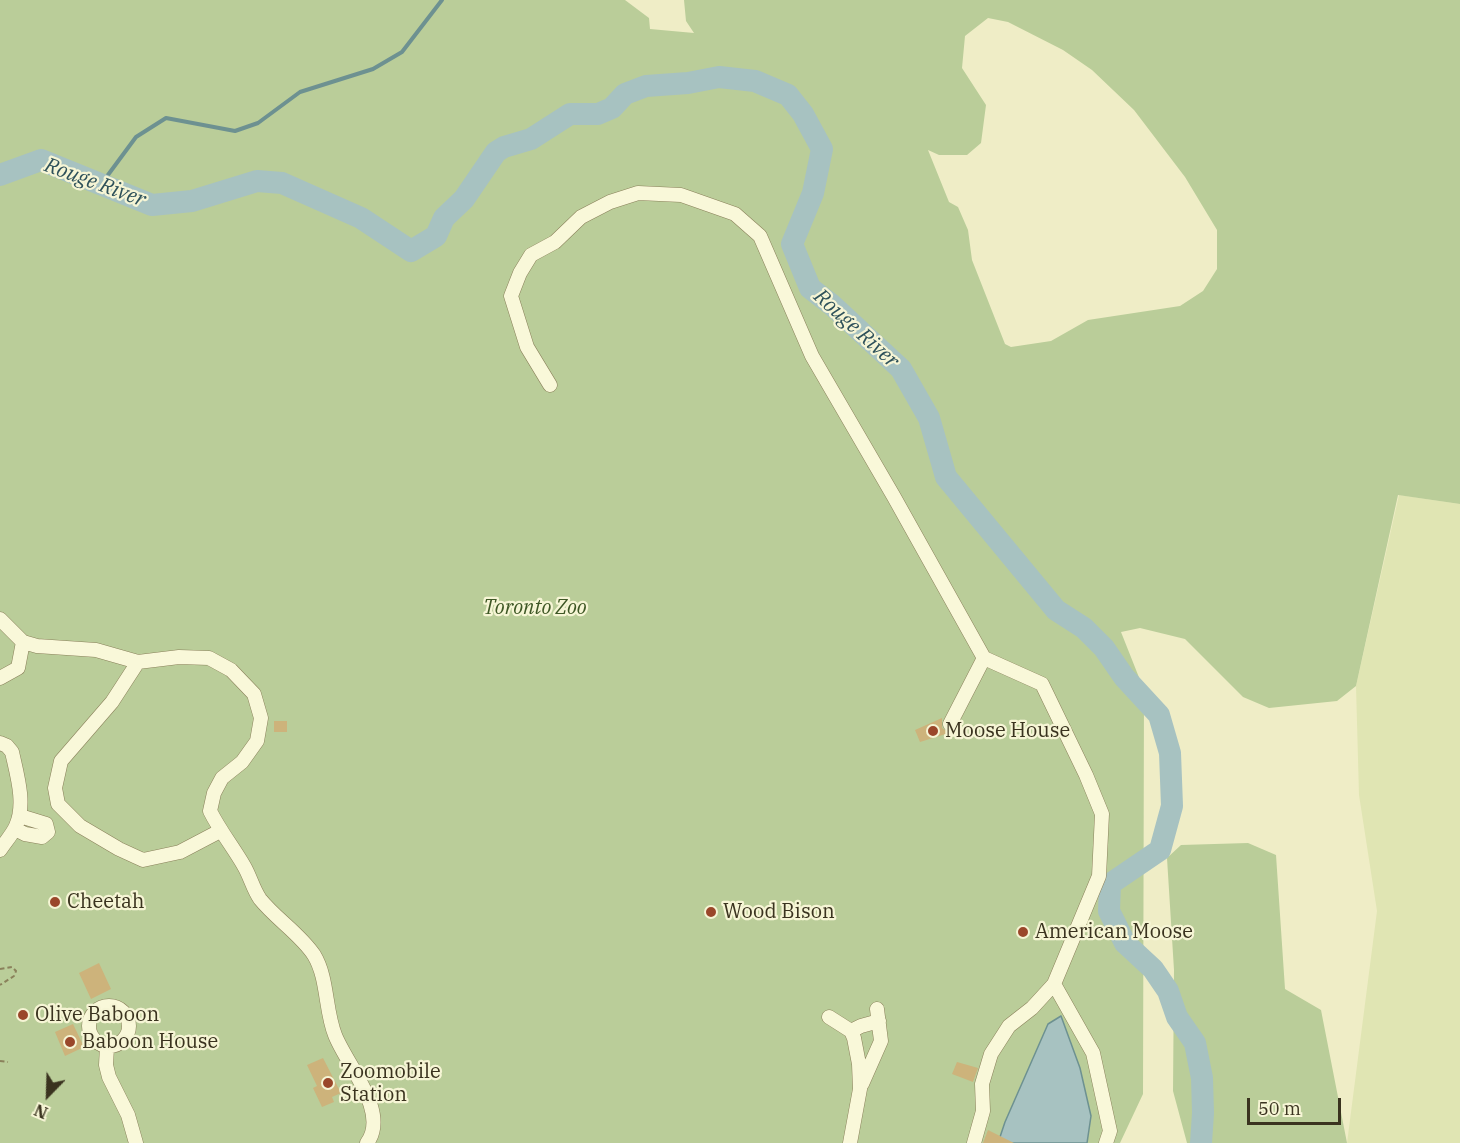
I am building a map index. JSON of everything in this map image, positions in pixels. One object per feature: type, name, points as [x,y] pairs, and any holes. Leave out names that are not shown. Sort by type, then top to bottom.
[{"type":"street","points":[[550,385],[527,347],[511,296],[520,273],[531,255],[555,242],[581,217],[610,202],[638,193],[681,195],[735,214],[760,236],[812,356],[984,658],[1042,684],[1086,775],[1102,814],[1099,876],[1054,984],[1032,1008],[1009,1026],[991,1054],[982,1084],[983,1111],[974,1143]]},
{"type":"street","points":[[0,619],[23,642],[37,646],[96,650],[138,662],[179,657],[209,658],[231,670],[254,694],[261,718],[257,741],[242,762],[222,778],[214,793],[210,811],[220,831],[244,865],[259,897],[314,955],[321,972],[334,1034],[361,1081],[382,1143]]},
{"type":"street","points":[[0,678],[18,668],[23,642]]},
{"type":"street","points":[[950,724],[984,658]]},
{"type":"street","points":[[138,662],[112,702],[62,761],[55,788],[58,804],[80,826],[118,849],[143,860],[180,852],[220,831]]},
{"type":"street","points":[[0,743],[12,752],[20,804],[17,822],[0,850]]},
{"type":"street","points":[[1054,984],[1093,1053],[1110,1131],[1106,1143]]},
{"type":"street","points":[[850,1031],[878,1015],[881,1041],[860,1089]]},
{"type":"street","points":[[828,1017],[850,1031],[854,1038],[859,1064],[860,1089],[850,1143]]},
{"type":"street","points":[[106,1047],[109,1077],[128,1116],[136,1143]]},
{"type":"street","points":[[367,1143],[375,1127]]},
{"type":"path","points":[[0,969],[12,967],[16,971],[14,976],[0,985]]},
{"type":"path","points":[[0,1061],[8,1062]]},
{"type":"green space","name":"Toronto Zoo","points":[[0,0],[625,0],[649,18],[650,29],[694,33],[686,21],[684,0],[1460,0],[1460,504],[1398,495],[1356,686],[1337,701],[1269,708],[1243,697],[1185,639],[1140,628],[1121,632],[1144,690],[1143,1094],[1120,1143],[0,1143]],"holes":[[[988,18],[1008,22],[1063,50],[1092,70],[1134,110],[1185,177],[1217,230],[1217,269],[1203,291],[1180,306],[1088,320],[1051,341],[1011,347],[1005,344],[972,260],[968,230],[958,207],[949,202],[928,150],[939,155],[967,155],[981,143],[986,105],[962,68],[965,36]]]},
{"type":"green space","points":[[1399,495],[1460,504],[1460,1143],[1347,1143],[1377,911],[1359,795],[1356,686]]},
{"type":"green space","points":[[1248,843],[1276,855],[1285,989],[1321,1010],[1347,1143],[1187,1143],[1173,1091],[1174,970],[1167,858],[1181,845]]},
{"type":"water","points":[[1061,1016],[1080,1068],[1091,1116],[1087,1143],[998,1143],[1048,1024]]},
{"type":"building","name":"Moose House","points":[[942,718],[942,728],[949,733],[920,742],[915,730]]},
{"type":"building","points":[[274,721],[287,721],[287,732],[274,732]]},
{"type":"building","points":[[99,963],[111,989],[91,999],[79,973]]},
{"type":"building","name":"Baboon House","points":[[73,1024],[84,1047],[65,1056],[55,1032]]},
{"type":"building","name":"Zoomobile Station","points":[[323,1058],[341,1093],[332,1097],[334,1102],[322,1107],[313,1088],[317,1086],[307,1065]]},
{"type":"building","points":[[957,1062],[978,1068],[973,1082],[952,1074]]},
{"type":"building","points":[[988,1130],[1014,1143],[983,1143]]},
{"type":"waterway","points":[[102,183],[136,137],[166,118],[235,131],[258,123],[300,92],[373,69],[402,52],[442,0]]},
{"type":"waterway","name":"Rouge River","points":[[0,175],[41,160],[152,205],[192,201],[257,181],[282,183],[361,218],[411,251],[436,236],[444,218],[464,199],[496,152],[504,147],[531,139],[570,114],[598,114],[612,108],[625,94],[646,86],[688,83],[719,77],[755,81],[788,95],[803,114],[822,149],[813,193],[792,244],[810,288],[832,305],[901,369],[929,418],[946,477],[1056,610],[1084,628],[1104,648],[1124,677],[1159,715],[1170,753],[1172,806],[1160,850],[1110,884],[1109,911],[1125,943],[1153,969],[1168,991],[1177,1017],[1195,1043],[1202,1078],[1201,1143]]},
{"type":"place","name":"Moose House","points":[[933,731]]},
{"type":"place","name":"Cheetah","points":[[55,902]]},
{"type":"place","name":"Wood Bison","points":[[711,912]]},
{"type":"place","name":"American Moose","points":[[1023,932]]},
{"type":"place","name":"Olive Baboon","points":[[23,1015]]},
{"type":"place","name":"Baboon House","points":[[70,1042]]},
{"type":"place","name":"Zoomobile Station","points":[[328,1083]]}]
